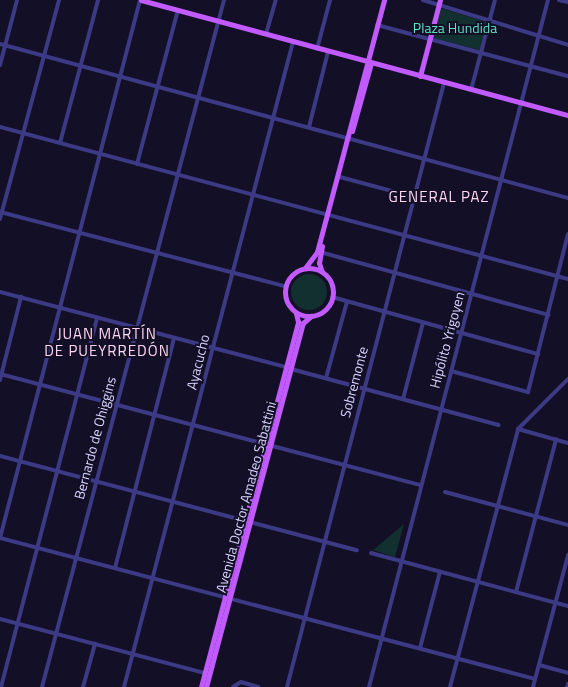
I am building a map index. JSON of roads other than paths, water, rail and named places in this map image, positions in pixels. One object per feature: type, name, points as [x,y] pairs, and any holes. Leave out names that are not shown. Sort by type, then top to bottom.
[{"type":"main road","points":[[140,0],[568,115]]},
{"type":"main road","points":[[348,138],[340,177],[328,215],[315,256],[305,268],[293,274],[285,286],[286,301],[296,313],[312,316],[325,310],[332,297],[331,283],[322,272],[320,252],[328,215],[348,138],[369,63],[384,0]]},
{"type":"main road","points":[[420,76],[439,2]]},
{"type":"main road","points":[[305,268],[322,272]]},
{"type":"main road","name":"Avenida Doctor Amadeo Sabattini","points":[[289,368],[298,322],[296,313]]},
{"type":"main road","name":"Avenida Doctor Amadeo Sabattini","points":[[202,686],[208,673],[289,368],[303,323],[312,316]]},
{"type":"street","points":[[0,65],[18,0]]},
{"type":"street","points":[[0,219],[59,0]]},
{"type":"street","points":[[60,143],[98,0]]},
{"type":"street","points":[[140,0],[0,538],[535,679]]},
{"type":"street","points":[[168,8],[170,0]]},
{"type":"street","name":"Bernardo de Ohiggins","points":[[42,687],[155,252],[224,0]]},
{"type":"street","points":[[266,34],[276,0]]},
{"type":"street","points":[[317,49],[330,0]]},
{"type":"street","points":[[423,0],[439,2],[568,45]]},
{"type":"street","points":[[471,90],[495,0]]},
{"type":"street","name":"Hipólito Yrigoyen","points":[[369,687],[548,0]]},
{"type":"street","points":[[560,0],[568,2]]},
{"type":"street","points":[[137,164],[178,10]]},
{"type":"street","points":[[377,25],[568,76]]},
{"type":"street","name":"Ayacucho","points":[[124,687],[293,42]]},
{"type":"street","points":[[0,44],[568,198]]},
{"type":"street","points":[[309,127],[328,52]]},
{"type":"street","name":"Sobremonte","points":[[287,687],[444,83]]},
{"type":"street","points":[[0,127],[568,280]]},
{"type":"street","points":[[340,177],[414,197]]},
{"type":"street","points":[[1,212],[285,286]]},
{"type":"street","points":[[451,371],[528,392],[568,234]]},
{"type":"street","points":[[320,252],[548,315]]},
{"type":"street","points":[[0,292],[499,425]]},
{"type":"street","points":[[0,380],[21,297]]},
{"type":"street","points":[[332,297],[538,354]]},
{"type":"street","points":[[326,378],[347,302]]},
{"type":"street","points":[[2,687],[97,318]]},
{"type":"street","points":[[403,399],[423,323]]},
{"type":"street","points":[[115,568],[174,338]]},
{"type":"street","points":[[1,374],[421,485]]},
{"type":"street","points":[[450,687],[518,429],[568,379]]},
{"type":"street","points":[[518,429],[568,443]]},
{"type":"street","points":[[516,592],[556,439]]},
{"type":"street","points":[[0,456],[357,550]]},
{"type":"street","points":[[445,492],[568,525]]},
{"type":"street","points":[[372,553],[568,606]]},
{"type":"street","points":[[533,687],[568,555]]},
{"type":"street","points":[[420,648],[440,572]]},
{"type":"street","points":[[0,619],[208,673]]},
{"type":"street","points":[[83,687],[95,644]]},
{"type":"street","points":[[539,665],[568,673]]},
{"type":"street","points":[[233,687],[241,682],[258,687]]},
{"type":"district","name":"GENERAL PAZ","points":[[439,197]]},
{"type":"district","name":"JUAN MARTÍN DE PUEYRREDÓN","points":[[107,342]]},
{"type":"park label","name":"Plaza Hundida","points":[[455,28]]}]
